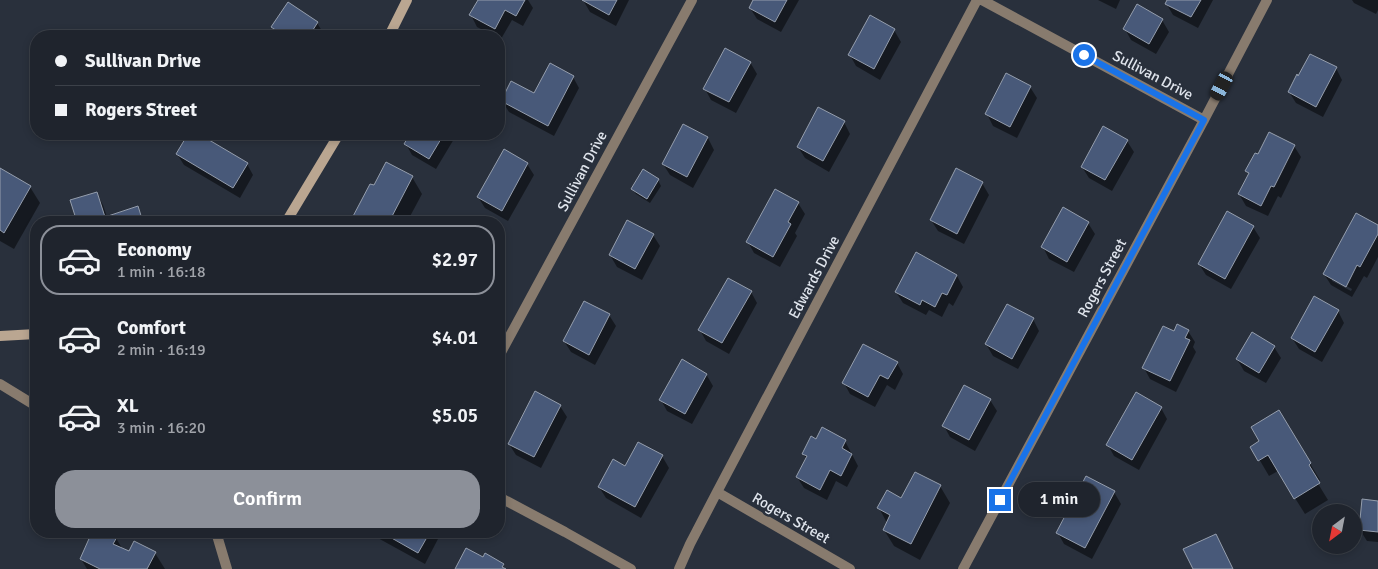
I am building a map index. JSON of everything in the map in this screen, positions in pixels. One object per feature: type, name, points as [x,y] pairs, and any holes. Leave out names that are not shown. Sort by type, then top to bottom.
[{"type":"street","points":[[391,30],[407,0]]},
{"type":"street","name":"Sullivan Drive","points":[[505,345],[692,0]]},
{"type":"street","name":"Edwards Drive","points":[[680,569],[690,544],[717,492],[977,0]]},
{"type":"street","name":"Sullivan Drive","points":[[982,0],[1204,120]]},
{"type":"street","name":"Rogers Street","points":[[963,569],[1267,0]]},
{"type":"street","points":[[290,216],[335,140]]},
{"type":"street","points":[[0,336],[30,334]]},
{"type":"street","points":[[0,384],[30,402]]},
{"type":"street","name":"Rogers Street","points":[[717,492],[850,569]]},
{"type":"street","points":[[505,500],[631,569]]},
{"type":"street","points":[[218,538],[227,569]]},
{"type":"building","points":[[478,0],[525,0],[516,16],[505,10],[495,29],[469,15]]},
{"type":"building","points":[[582,0],[617,0],[609,15]]},
{"type":"building","points":[[753,0],[787,0],[775,22],[749,8]]},
{"type":"building","points":[[1167,0],[1201,0],[1191,17],[1165,4]]},
{"type":"building","points":[[288,2],[318,22],[313,30],[276,30],[271,27]]},
{"type":"building","points":[[1137,4],[1163,19],[1149,44],[1123,29]]},
{"type":"building","points":[[870,15],[895,29],[874,69],[848,55]]},
{"type":"building","points":[[725,48],[751,62],[729,102],[703,89]]},
{"type":"building","points":[[1310,54],[1337,67],[1316,107],[1288,92]]},
{"type":"building","points":[[550,63],[574,76],[548,126],[505,103],[505,93],[511,81],[534,93]]},
{"type":"building","points":[[1006,73],[1031,86],[1010,127],[985,114]]},
{"type":"building","points":[[818,107],[845,121],[823,161],[797,147]]},
{"type":"building","points":[[683,124],[708,137],[687,177],[662,164]]},
{"type":"building","points":[[1103,126],[1128,140],[1105,180],[1081,167]]},
{"type":"building","points":[[1269,132],[1295,145],[1274,187],[1271,186],[1261,206],[1238,194],[1249,173],[1245,171],[1255,153],[1258,154]]},
{"type":"building","points":[[184,140],[209,140],[248,163],[233,188],[176,154]]},
{"type":"building","points":[[406,140],[440,140],[429,159],[404,144]]},
{"type":"building","points":[[504,149],[528,163],[502,211],[477,197]]},
{"type":"building","points":[[386,162],[413,176],[392,216],[353,216],[370,184],[374,185]]},
{"type":"building","points":[[0,168],[31,186],[4,233],[0,230]]},
{"type":"building","points":[[956,168],[983,182],[957,234],[930,220]]},
{"type":"building","points":[[643,169],[659,179],[647,199],[631,189]]},
{"type":"building","points":[[775,189],[799,202],[788,222],[791,224],[773,257],[746,242]]},
{"type":"building","points":[[97,192],[105,216],[75,216],[70,200]]},
{"type":"building","points":[[138,206],[141,216],[108,216]]},
{"type":"building","points":[[1063,207],[1089,222],[1067,262],[1041,247]]},
{"type":"building","points":[[1227,211],[1254,226],[1225,279],[1198,264]]},
{"type":"building","points":[[1356,213],[1378,225],[1378,234],[1360,267],[1357,265],[1346,287],[1323,274]]},
{"type":"building","points":[[627,220],[654,234],[635,269],[609,255]]},
{"type":"building","points":[[916,252],[957,275],[947,295],[942,293],[935,307],[922,300],[920,305],[895,292]]},
{"type":"building","points":[[728,278],[752,291],[722,343],[698,330]]},
{"type":"building","points":[[1314,296],[1339,310],[1315,352],[1291,338]]},
{"type":"building","points":[[584,301],[610,314],[589,355],[563,341]]},
{"type":"building","points":[[1007,304],[1034,318],[1012,359],[985,344]]},
{"type":"building","points":[[1177,324],[1189,330],[1185,338],[1190,340],[1170,381],[1142,368],[1163,326],[1174,331]]},
{"type":"building","points":[[1252,332],[1275,346],[1259,373],[1236,359]]},
{"type":"building","points":[[863,344],[898,362],[888,379],[880,375],[868,397],[842,383]]},
{"type":"building","points":[[682,359],[707,374],[685,414],[659,400]]},
{"type":"building","points":[[964,385],[991,399],[969,440],[942,426]]},
{"type":"building","points":[[535,391],[561,405],[534,457],[508,444]]},
{"type":"building","points":[[1136,392],[1162,407],[1132,460],[1106,445]]},
{"type":"building","points":[[1279,410],[1311,463],[1309,465],[1320,483],[1294,499],[1268,455],[1258,461],[1250,447],[1259,441],[1251,427]]},
{"type":"building","points":[[822,427],[846,440],[842,448],[852,454],[841,476],[830,470],[820,490],[796,477],[807,456],[802,454],[811,436],[816,439]]},
{"type":"building","points":[[638,442],[663,455],[635,507],[598,487],[613,459],[625,466]]},
{"type":"building","points":[[915,472],[941,485],[911,544],[883,530],[890,515],[877,508],[887,490],[901,498]]},
{"type":"building","points":[[1086,476],[1115,491],[1085,548],[1056,533]]},
{"type":"building","points":[[1362,499],[1378,501],[1378,532],[1362,530]]},
{"type":"building","points":[[1216,534],[1233,569],[1193,569],[1183,549]]},
{"type":"building","points":[[89,538],[116,538],[113,544],[129,551],[134,541],[156,552],[147,569],[100,569],[80,559]]},
{"type":"building","points":[[392,538],[427,538],[418,553]]},
{"type":"building","points":[[466,548],[483,557],[485,553],[504,564],[502,567],[506,569],[455,569]]},
{"type":"route","points":[[1000,500],[1204,120],[1084,55]]}]
